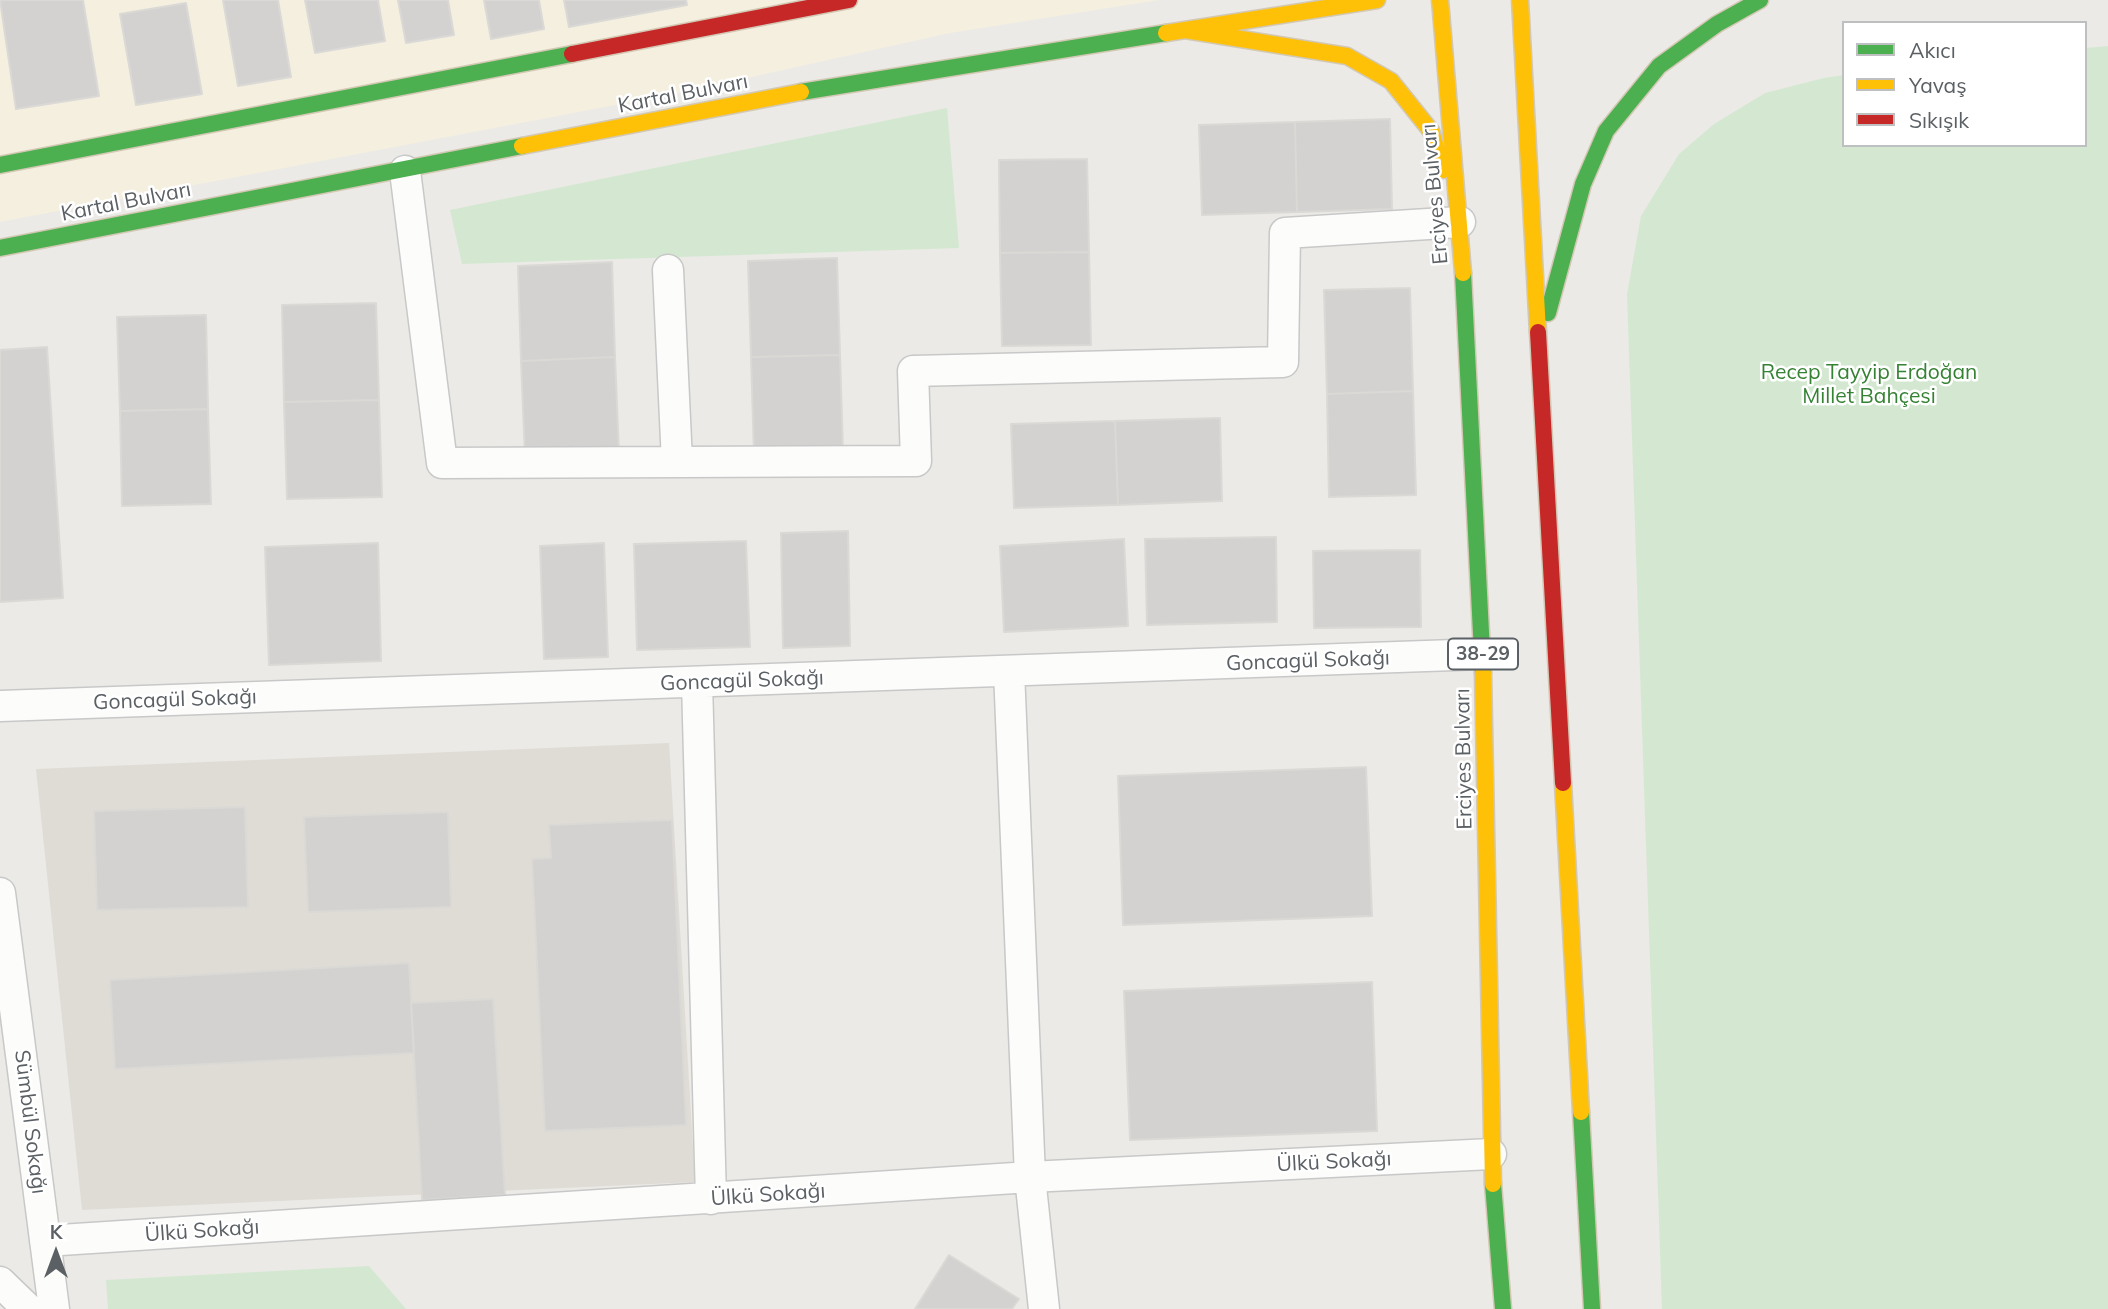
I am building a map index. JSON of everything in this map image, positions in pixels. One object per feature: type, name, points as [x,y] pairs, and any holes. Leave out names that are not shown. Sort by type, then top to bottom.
[{"type":"main road","points":[[0,165],[799,5],[849,0]]},
{"type":"main road","name":"Kartal Bulvarı","points":[[0,248],[819,88],[1377,0]]},
{"type":"main road","name":"Erciyes Bulvarı","points":[[1440,0],[1460,222],[1483,654],[1491,1154],[1503,1309]]},
{"type":"main road","points":[[1520,0],[1592,1309]]},
{"type":"main road","points":[[1539,345],[1583,184],[1606,131],[1639,86],[1659,66],[1717,24],[1760,0]]},
{"type":"main road","points":[[1185,30],[1347,56],[1391,81],[1431,131],[1460,222]]},
{"type":"street","points":[[405,171],[442,463],[916,461],[914,370],[1283,362],[1285,233],[1460,222]]},
{"type":"street","points":[[668,270],[677,462]]},
{"type":"street","name":"Goncagül Sokağı","points":[[0,706],[1483,654]]},
{"type":"street","points":[[1009,671],[1030,1177],[1044,1309]]},
{"type":"street","points":[[697,682],[711,1199]]},
{"type":"street","name":"Sümbül Sokağı","points":[[0,893],[54,1309]]},
{"type":"street","name":"Ülkü Sokağı","points":[[45,1241],[1030,1177],[1491,1154]]},
{"type":"street","points":[[0,1282],[28,1309]]},
{"type":"shaded area","points":[[0,0],[1159,0],[950,33],[684,92],[0,222]]},
{"type":"shaded area","points":[[669,743],[695,1182],[82,1210],[36,769]]},
{"type":"green space","name":"Recep Tayyip Erdoğan Millet Bahçesi","points":[[2108,46],[2108,1309],[1662,1309],[1627,294],[1641,216],[1679,154],[1714,124],[1765,93],[1824,78],[1842,75],[1842,147],[2087,147],[2087,48]]},
{"type":"green space","points":[[947,108],[959,248],[462,264],[450,210]]},
{"type":"green space","points":[[369,1266],[406,1309],[108,1309],[106,1280]]},
{"type":"building","points":[[0,0],[83,0],[99,96],[16,109]]},
{"type":"building","points":[[223,0],[278,0],[291,77],[238,86]]},
{"type":"building","points":[[305,0],[378,0],[385,41],[315,53]]},
{"type":"building","points":[[398,0],[448,0],[454,35],[406,43]]},
{"type":"building","points":[[484,0],[539,0],[544,29],[491,39]]},
{"type":"building","points":[[564,0],[686,0],[687,5],[569,27]]},
{"type":"building","points":[[186,3],[202,94],[136,105],[120,14]]},
{"type":"building","points":[[1390,119],[1392,209],[1297,212],[1295,122]]},
{"type":"building","points":[[1295,122],[1297,212],[1202,215],[1199,125]]},
{"type":"building","points":[[1087,159],[1089,252],[1000,253],[999,160]]},
{"type":"building","points":[[1089,252],[1091,345],[1002,346],[1000,253]]},
{"type":"building","points":[[837,258],[840,355],[751,357],[748,261]]},
{"type":"building","points":[[612,262],[615,357],[521,361],[518,266]]},
{"type":"building","points":[[1410,288],[1413,391],[1327,394],[1324,290]]},
{"type":"building","points":[[376,303],[379,400],[284,402],[282,305]]},
{"type":"building","points":[[206,315],[208,409],[120,411],[117,317]]},
{"type":"building","points":[[47,347],[63,598],[0,602],[0,350]]},
{"type":"building","points":[[840,355],[843,452],[754,454],[751,357]]},
{"type":"building","points":[[615,357],[619,453],[525,456],[521,361]]},
{"type":"building","points":[[1413,391],[1416,495],[1329,497],[1327,394]]},
{"type":"building","points":[[379,400],[382,497],[287,499],[284,402]]},
{"type":"building","points":[[208,409],[211,504],[122,506],[120,411]]},
{"type":"building","points":[[1220,418],[1222,501],[1118,505],[1115,421]]},
{"type":"building","points":[[1115,421],[1118,505],[1014,508],[1011,424]]},
{"type":"building","points":[[848,531],[850,646],[783,648],[781,533]]},
{"type":"building","points":[[1276,537],[1277,622],[1147,625],[1145,539]]},
{"type":"building","points":[[1124,539],[1128,626],[1004,632],[1000,546]]},
{"type":"building","points":[[746,541],[750,647],[637,650],[634,544]]},
{"type":"building","points":[[378,543],[381,661],[269,665],[265,547]]},
{"type":"building","points":[[604,543],[608,657],[544,659],[540,546]]},
{"type":"building","points":[[1420,550],[1421,627],[1314,628],[1313,551]]},
{"type":"building","points":[[1366,767],[1372,916],[1123,925],[1118,776]]},
{"type":"building","points":[[245,807],[248,907],[97,910],[94,811]]},
{"type":"building","points":[[448,812],[451,907],[308,912],[304,817]]},
{"type":"building","points":[[672,820],[686,1125],[545,1131],[532,859],[551,858],[549,825]]},
{"type":"building","points":[[409,963],[414,1053],[115,1069],[110,980]]},
{"type":"building","points":[[1372,982],[1377,1131],[1130,1140],[1124,991]]},
{"type":"building","points":[[493,999],[505,1195],[422,1200],[411,1003]]},
{"type":"building","points":[[949,1255],[1019,1299],[1012,1309],[915,1309]]},
{"type":"traffic: fast","points":[[1548,313],[1583,184],[1606,131],[1659,66],[1717,24],[1760,0]]},
{"type":"traffic: fast","points":[[801,92],[1166,33]]},
{"type":"traffic: fast","points":[[0,165],[572,54]]},
{"type":"traffic: fast","points":[[0,248],[522,146]]},
{"type":"traffic: fast","points":[[1463,273],[1483,673]]},
{"type":"traffic: fast","points":[[1581,1112],[1592,1309]]},
{"type":"traffic: fast","points":[[1493,1184],[1503,1309]]},
{"type":"traffic: slow","points":[[1166,33],[1377,0]]},
{"type":"traffic: slow","points":[[1440,0],[1463,273]]},
{"type":"traffic: slow","points":[[1520,0],[1538,332]]},
{"type":"traffic: slow","points":[[1185,30],[1347,56],[1391,81],[1431,131],[1443,170]]},
{"type":"traffic: slow","points":[[522,146],[801,92]]},
{"type":"traffic: slow","points":[[1483,673],[1493,1184]]},
{"type":"traffic: slow","points":[[1563,783],[1581,1112]]},
{"type":"traffic: jam","points":[[572,54],[849,0]]},
{"type":"traffic: jam","points":[[1538,332],[1563,783]]}]
